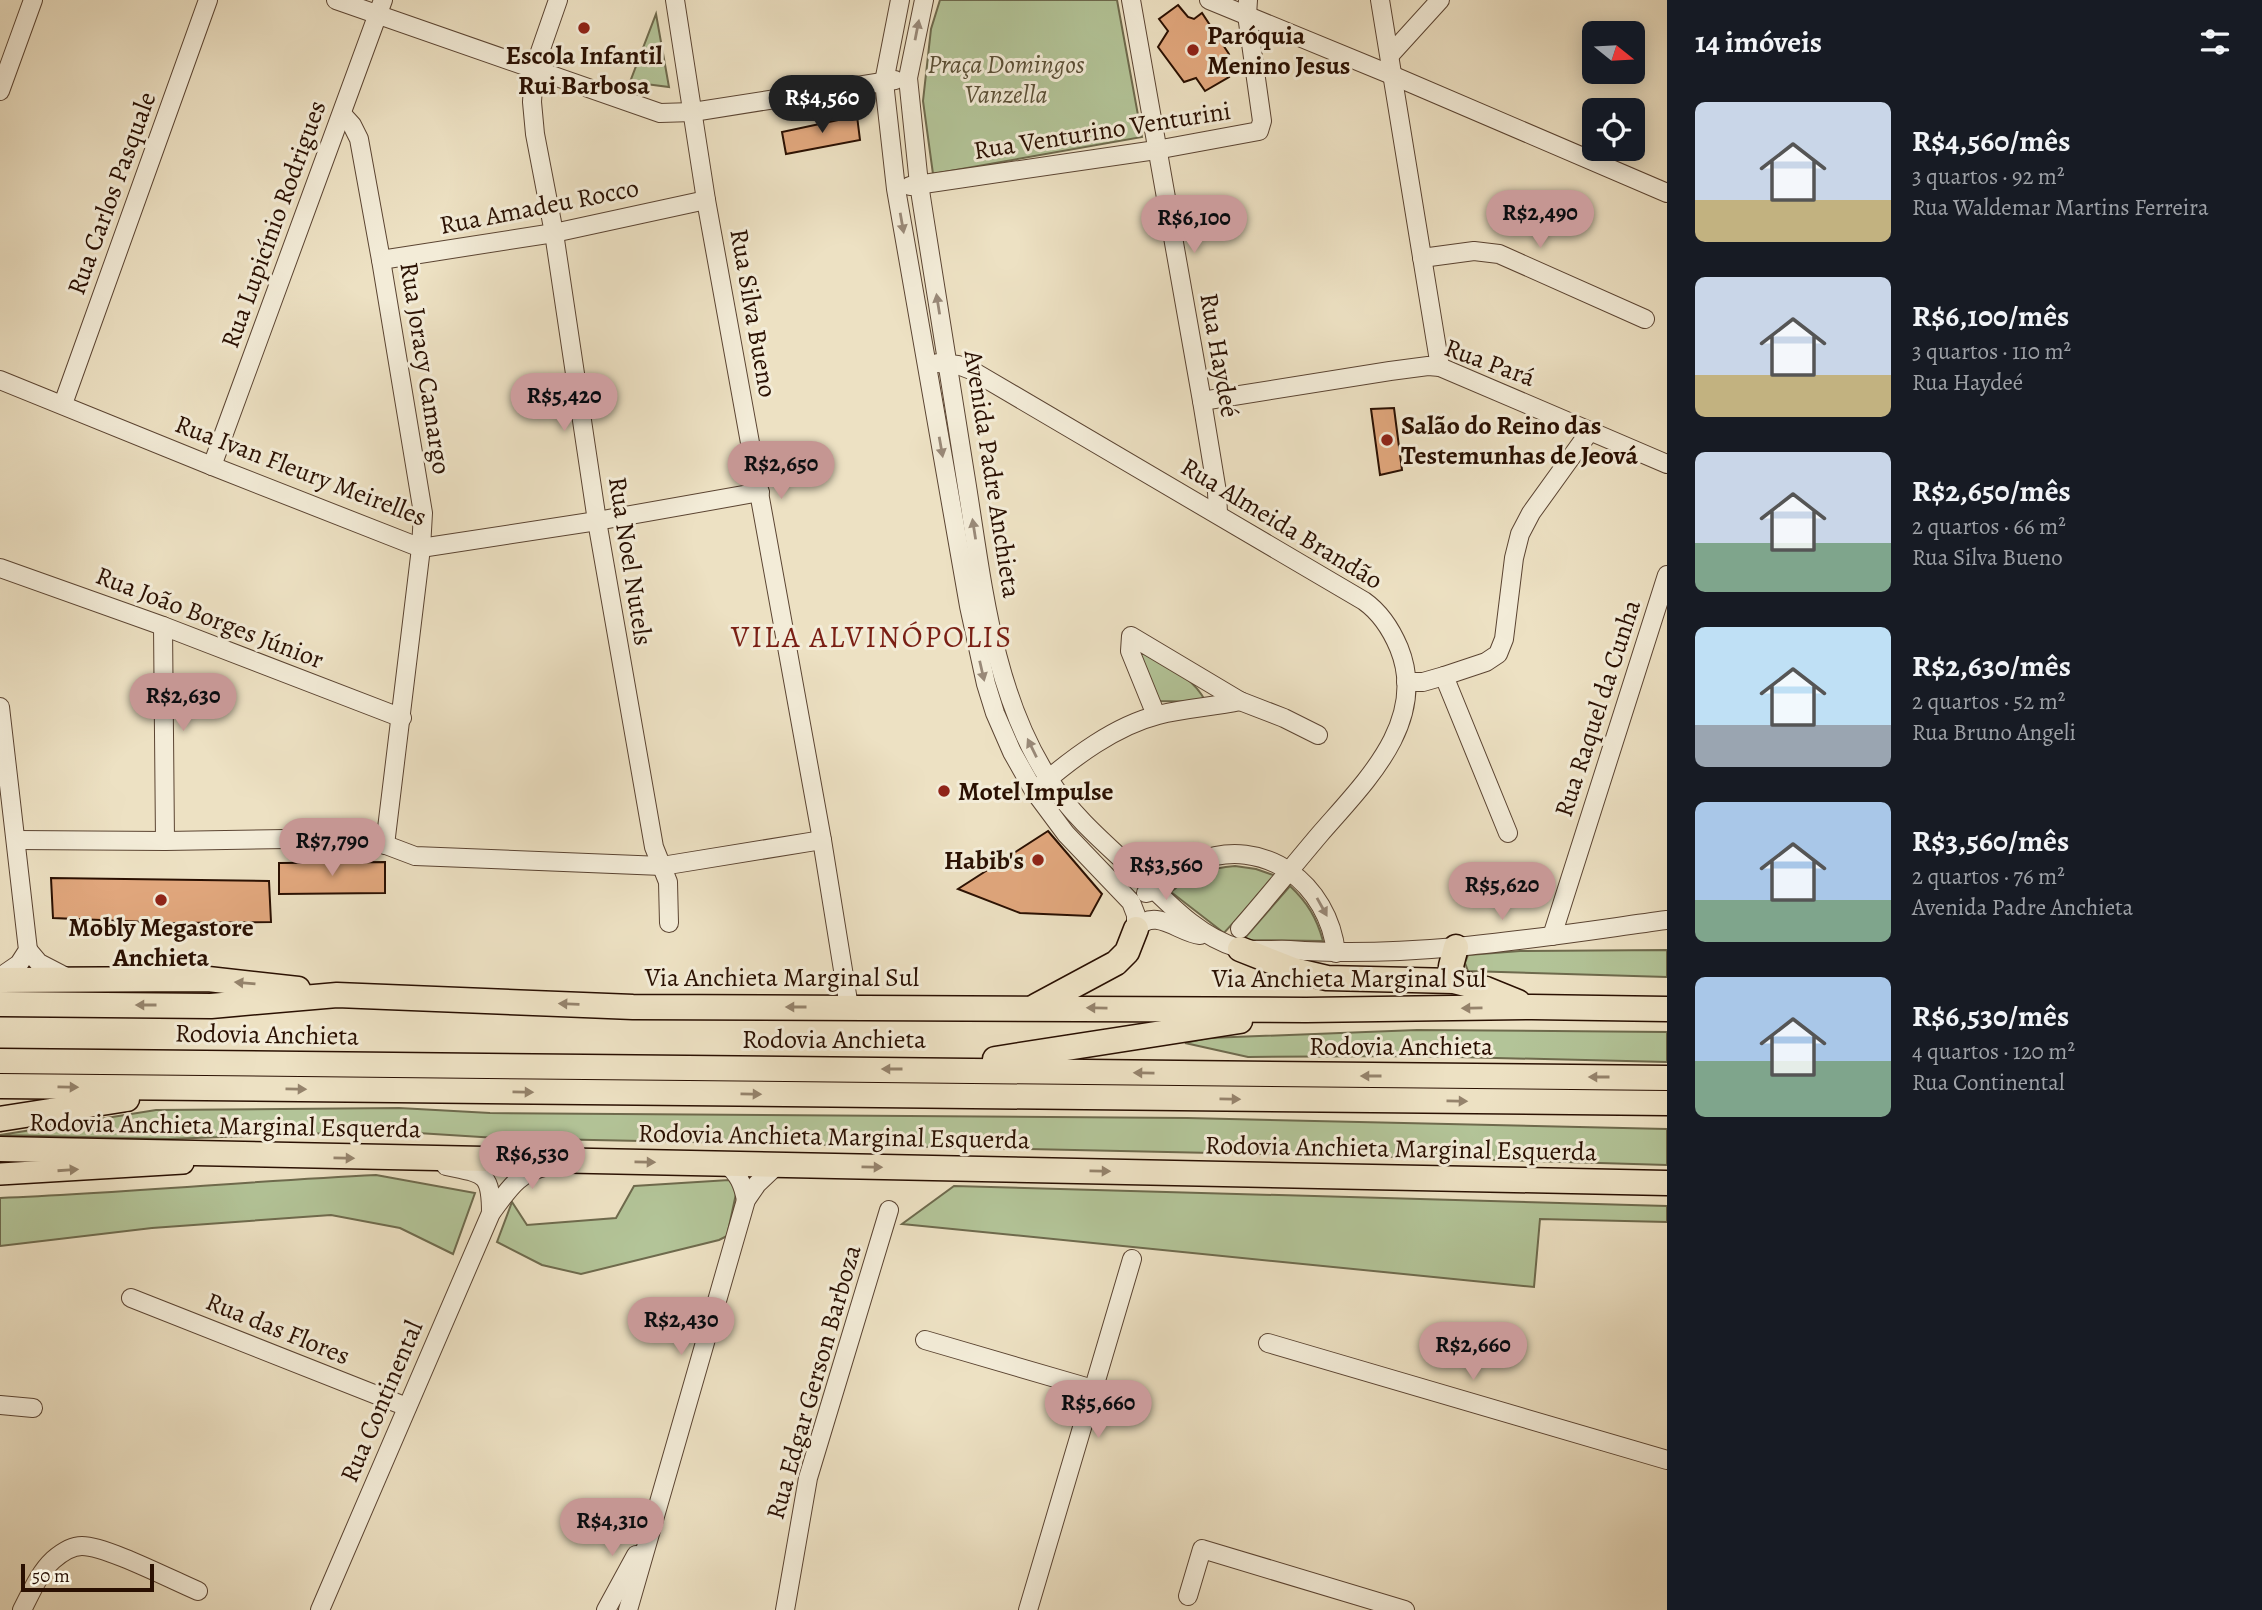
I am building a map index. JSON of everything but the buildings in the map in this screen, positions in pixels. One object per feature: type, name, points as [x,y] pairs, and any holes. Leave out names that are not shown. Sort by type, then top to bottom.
[{"type":"highway","points":[[1034,1007],[1120,960],[1127,952],[1136,929]]},
{"type":"highway","points":[[1240,939],[1293,970],[1327,978],[1454,981],[1486,989],[1532,1007]]},
{"type":"highway","points":[[1454,981],[1451,966],[1456,947]]},
{"type":"highway","points":[[0,979],[208,979],[337,995]]},
{"type":"highway","name":"Via Anchieta Marginal Sul","points":[[0,1004],[211,1006],[337,995],[633,1007],[1667,1009]]},
{"type":"highway","points":[[932,1069],[1306,1010]]},
{"type":"highway","name":"Rodovia Anchieta","points":[[0,1061],[1667,1078]]},
{"type":"highway","name":"Rodovia Anchieta","points":[[0,1086],[1667,1105]]},
{"type":"highway","points":[[0,1119],[197,1088]]},
{"type":"highway","name":"Rodovia Anchieta Marginal Esquerda","points":[[0,1149],[276,1157],[1667,1184]]},
{"type":"main road","points":[[0,1174],[276,1157]]},
{"type":"street","points":[[0,91],[33,0]]},
{"type":"street","name":"Rua Carlos Pasquale","points":[[63,404],[208,0]]},
{"type":"street","points":[[336,0],[380,7],[534,69],[660,113],[693,112],[908,78]]},
{"type":"street","name":"Rua Noel Nutels","points":[[558,0],[534,69],[532,102],[535,134],[554,233],[597,522],[654,847],[668,882],[669,923]]},
{"type":"street","name":"Rua Silva Bueno","points":[[675,0],[706,200],[822,840],[849,1007]]},
{"type":"street","name":"Avenida Padre Anchieta","points":[[900,0],[884,82],[896,189],[969,606],[986,684],[1012,752],[1034,791],[1066,834],[1108,876],[1133,906],[1136,929]]},
{"type":"street","name":"Avenida Padre Anchieta","points":[[924,0],[908,78],[919,184],[981,574],[996,646],[1016,715],[1048,779],[1081,819],[1155,891],[1211,937],[1336,953],[1456,947],[1667,920]]},
{"type":"street","name":"Rua Haydeé","points":[[1131,0],[1202,401],[1218,513]]},
{"type":"street","points":[[1209,0],[1247,8],[1394,76],[1667,193]]},
{"type":"street","points":[[1380,0],[1440,367]]},
{"type":"street","points":[[1390,55],[1440,0]]},
{"type":"street","name":"Rua Lupicínio Rodrigues","points":[[212,466],[380,7]]},
{"type":"street","name":"Rua Venturino Venturini","points":[[896,189],[1156,150],[1261,129],[1247,8]]},
{"type":"street","name":"Rua Joracy Camargo","points":[[342,114],[359,139],[423,513],[402,718],[385,845]]},
{"type":"street","name":"Rua Amadeu Rocco","points":[[381,260],[554,233],[706,200]]},
{"type":"street","points":[[1422,258],[1474,251],[1499,254],[1645,319]]},
{"type":"street","name":"Rua Almeida Brandão","points":[[927,364],[948,363],[971,370],[1218,513],[1372,607],[1396,641],[1404,664],[1406,682],[1404,710],[1391,746],[1290,871],[1240,939]]},
{"type":"street","name":"Rua Pará","points":[[1202,401],[1390,371],[1440,367],[1667,464]]},
{"type":"street","name":"Rua Ivan Fleury Meirelles","points":[[0,380],[421,548],[597,522],[760,492]]},
{"type":"street","points":[[1406,682],[1423,682],[1486,662],[1501,650],[1520,534],[1531,513],[1590,431]]},
{"type":"street","name":"Rua João Borges Júnior","points":[[0,568],[163,626],[402,718]]},
{"type":"street","name":"Rua Raquel da Cunha","points":[[1552,936],[1667,575]]},
{"type":"street","points":[[163,626],[165,841]]},
{"type":"street","points":[[1156,715],[1130,651],[1131,636],[1240,701],[1318,735]]},
{"type":"street","points":[[1444,676],[1508,833]]},
{"type":"street","points":[[1034,791],[1106,738],[1156,715],[1240,701]]},
{"type":"street","points":[[0,707],[29,950],[39,963],[76,981]]},
{"type":"street","points":[[17,840],[355,838],[370,839],[415,856],[662,866],[822,840]]},
{"type":"street","points":[[1108,876],[1143,893],[1155,891],[1181,870],[1196,862],[1222,855],[1250,856],[1265,860],[1290,871],[1311,890],[1325,911],[1335,939],[1336,953]]},
{"type":"street","points":[[1136,929],[1143,922],[1155,919],[1194,934],[1211,937]]},
{"type":"street","points":[[0,979],[19,964],[29,950]]},
{"type":"street","points":[[413,1158],[475,1172],[486,1180],[491,1189],[491,1213]]},
{"type":"street","name":"Rua Continental","points":[[320,1610],[491,1213],[525,1172],[568,1161]]},
{"type":"street","points":[[726,1164],[734,1170],[743,1185],[746,1200]]},
{"type":"street","points":[[628,1610],[746,1200],[757,1184],[777,1165]]},
{"type":"street","name":"Rua Edgar Gerson Barboza","points":[[785,1610],[808,1478],[889,1210]]},
{"type":"street","points":[[1028,1610],[1132,1259]]},
{"type":"street","name":"Rua das Flores","points":[[131,1298],[407,1407]]},
{"type":"street","points":[[925,1339],[1093,1388]]},
{"type":"street","points":[[1268,1343],[1667,1460]]},
{"type":"street","points":[[0,1405],[33,1408]]},
{"type":"street","points":[[606,1610],[652,1524]]},
{"type":"street","points":[[22,1610],[41,1574],[52,1560],[66,1550],[82,1546],[102,1550],[198,1591]]},
{"type":"street","points":[[1188,1597],[1202,1549],[1405,1610]]},
{"type":"green space","name":"Praça Domingos Vanzella","points":[[940,0],[1117,0],[1142,137],[933,174],[923,101],[931,29]]},
{"type":"green space","points":[[656,14],[669,87],[630,82]]},
{"type":"green space","points":[[1138,654],[1145,654],[1180,674],[1201,693],[1206,702],[1156,701]]},
{"type":"green space","points":[[1235,866],[1276,876],[1224,933],[1171,892],[1201,873]]},
{"type":"green space","points":[[1290,886],[1311,911],[1323,941],[1243,940]]},
{"type":"green space","points":[[1667,950],[1667,977],[1468,971],[1465,963],[1468,955],[1520,951]]},
{"type":"green space","points":[[1417,1030],[1667,1032],[1667,1062],[1415,1056],[1248,1057],[1185,1043],[1208,1038]]},
{"type":"green space","points":[[399,1108],[490,1113],[1187,1118],[1667,1129],[1667,1165],[497,1138],[386,1131],[168,1139],[0,1135],[156,1110]]},
{"type":"green space","points":[[376,1175],[475,1193],[453,1254],[400,1228],[331,1215],[152,1228],[0,1246],[0,1198]]},
{"type":"green space","points":[[729,1180],[737,1189],[727,1236],[719,1240],[581,1274],[542,1265],[497,1242],[512,1202],[527,1225],[616,1218],[634,1186]]},
{"type":"green space","points":[[954,1186],[1667,1206],[1667,1222],[1540,1219],[1534,1287],[902,1224]]},
{"type":"place","name":"Escola Infantil Rui Barbosa","points":[[584,28]]},
{"type":"place","name":"Paróquia Menino Jesus","points":[[1193,50]]},
{"type":"place","name":"Salão do Reino das Testemunhas de Jeová","points":[[1387,440]]},
{"type":"place","name":"Motel Impulse","points":[[944,791]]},
{"type":"place","name":"Habib's","points":[[1038,860]]},
{"type":"place","name":"Mobly Megastore Anchieta","points":[[161,900]]},
{"type":"district","name":"VILA ALVINÓPOLIS","points":[[872,637]]}]
